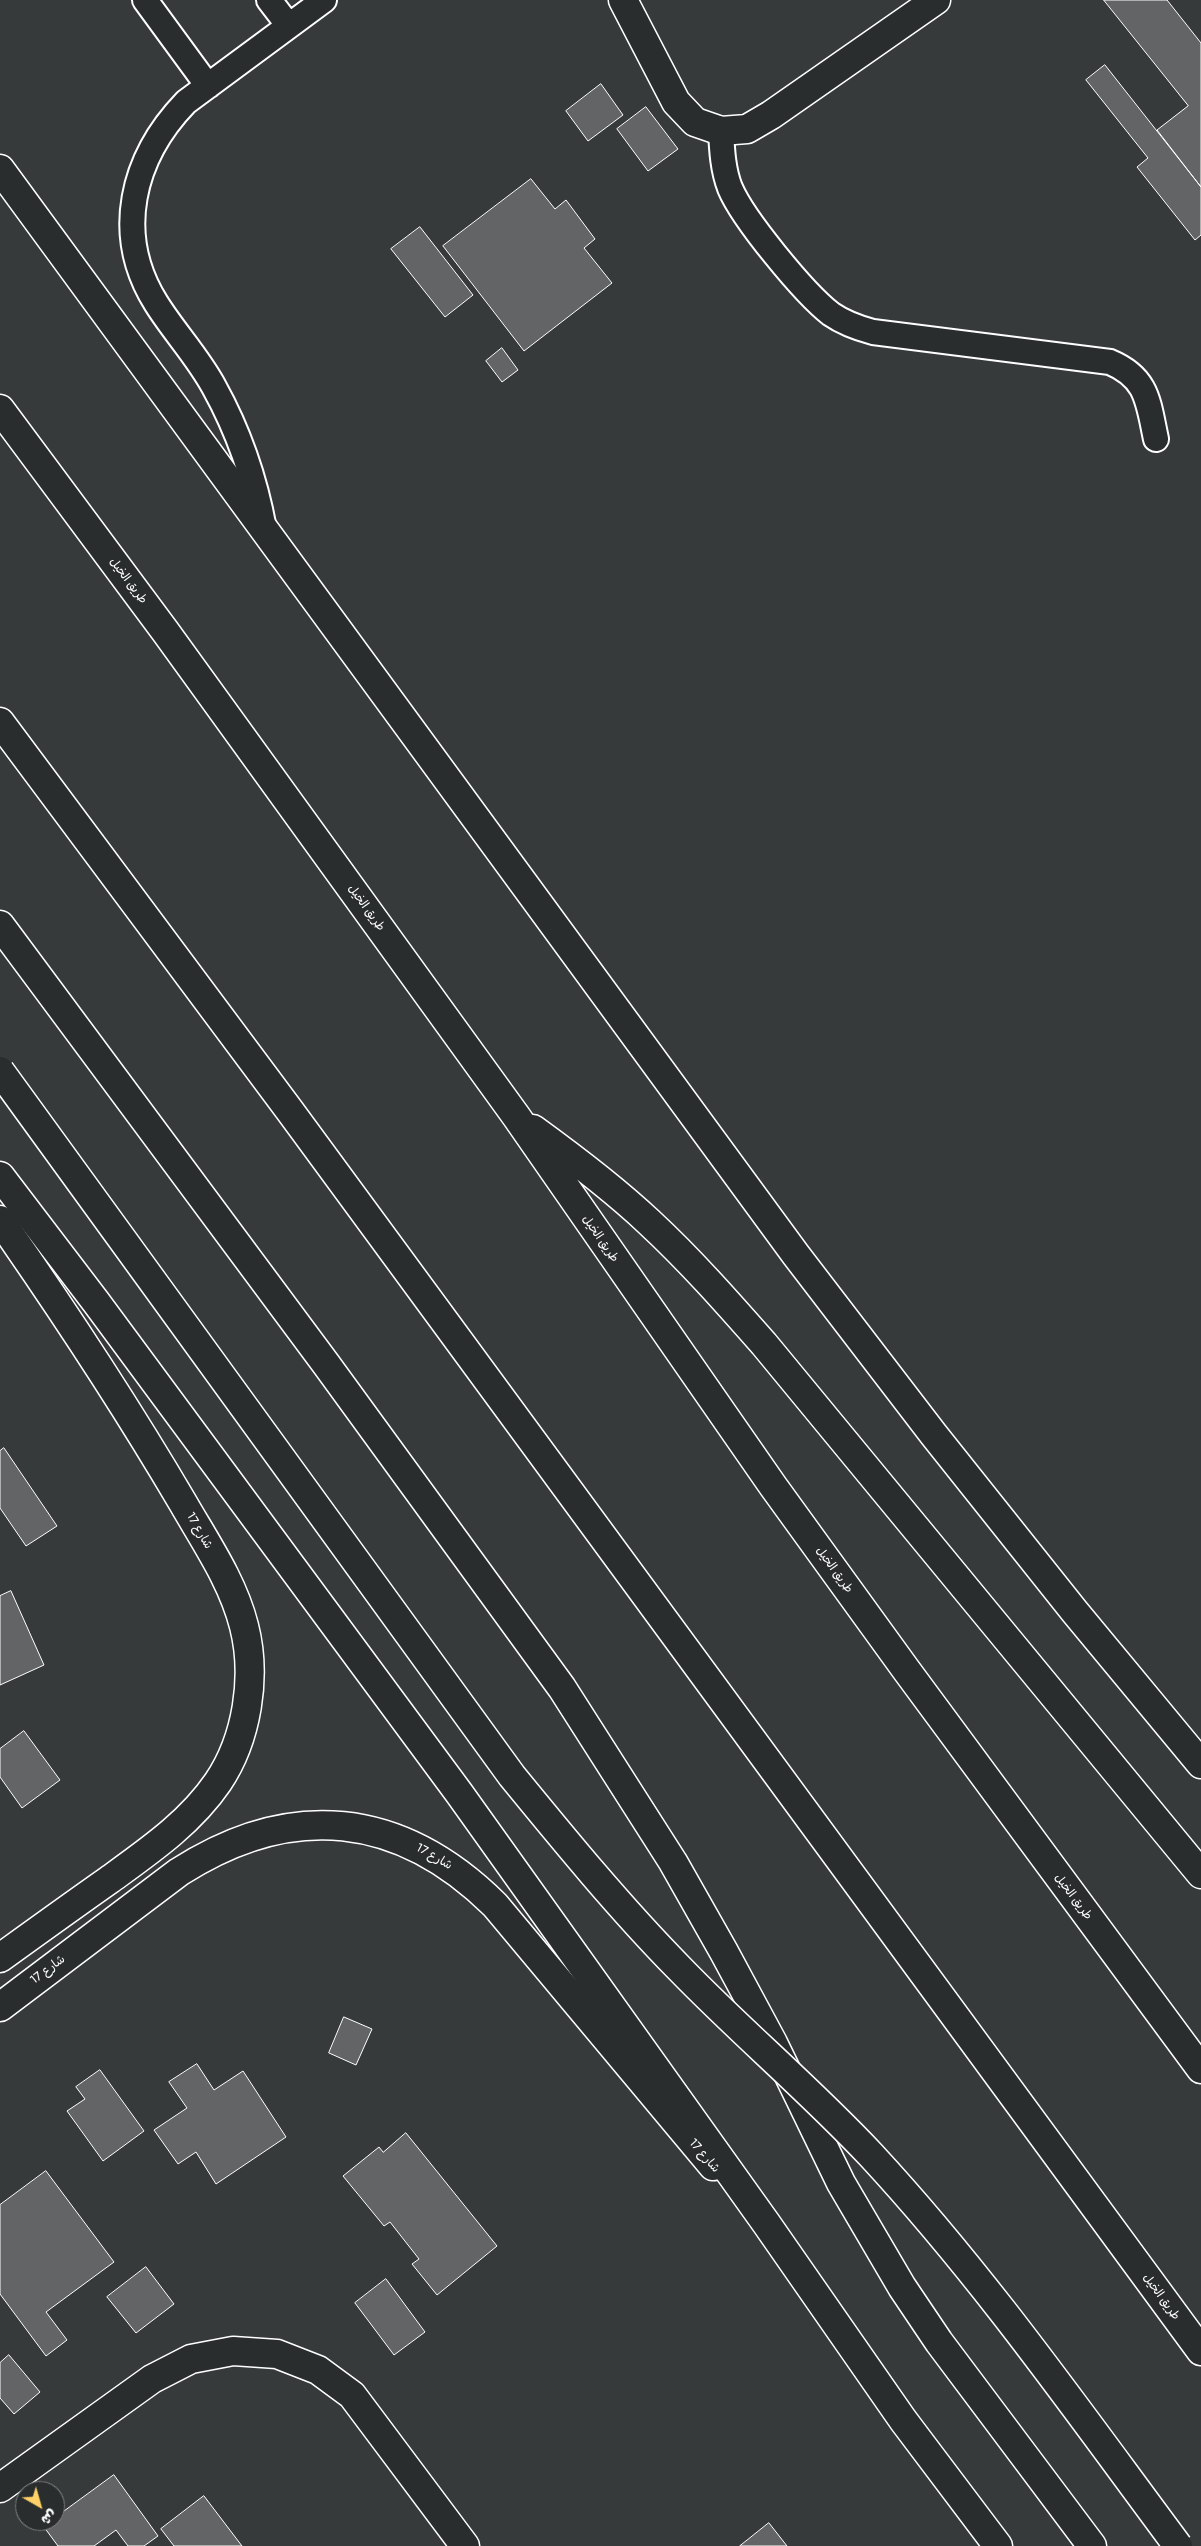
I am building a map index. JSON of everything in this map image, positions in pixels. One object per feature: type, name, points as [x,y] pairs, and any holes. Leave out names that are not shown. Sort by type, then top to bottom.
[{"type":"main road","points":[[623,0],[676,102],[694,122],[721,131],[747,129],[771,115],[936,0]]},
{"type":"main road","points":[[0,169],[796,1255],[934,1435],[1069,1604],[1201,1764]]},
{"type":"main road","name":"طريق الخيل","points":[[0,409],[171,639],[516,1116],[773,1486],[1201,2069]]},
{"type":"main road","name":"طريق الخيل","points":[[0,722],[290,1111],[1201,2351]]},
{"type":"main road","points":[[0,924],[326,1364],[562,1688],[648,1822],[715,1935],[773,2042],[841,2183],[897,2279],[939,2342],[1092,2546]]},
{"type":"main road","points":[[0,1071],[512,1776],[565,1842],[679,1968],[870,2154],[937,2228],[1025,2340],[1178,2546]]},
{"type":"main road","points":[[516,1116],[591,1172],[648,1221],[708,1280],[770,1351],[1201,1874]]},
{"type":"main road","points":[[0,1176],[102,1310],[459,1793],[766,2223],[892,2405],[998,2546]]},
{"type":"main road","name":"17 شارع","points":[[0,1220],[97,1363],[161,1466],[222,1571],[236,1599],[245,1629],[249,1660],[249,1692],[234,1752],[219,1780],[200,1806],[178,1828],[151,1849],[0,1958]]},
{"type":"main road","name":"17 شارع","points":[[0,2007],[179,1872],[230,1843],[286,1827],[344,1826],[373,1831],[427,1851],[452,1866],[495,1905],[692,2143],[766,2223]]},
{"type":"main road","points":[[0,2488],[152,2379],[191,2359],[234,2351],[277,2354],[318,2370],[352,2395],[465,2546]]},
{"type":"lane","points":[[145,0],[208,86]]},
{"type":"lane","points":[[269,0],[289,26]]},
{"type":"lane","points":[[264,529],[257,491],[231,419],[213,385],[156,302],[144,278],[136,252],[133,224],[134,197],[141,170],[152,145],[166,122],[186,102],[324,0]]},
{"type":"lane","points":[[721,131],[724,171],[740,207],[768,244],[814,298],[832,314],[852,326],[873,332],[1110,362],[1125,368],[1138,380],[1146,394],[1156,439]]},
{"type":"building","points":[[1104,0],[1167,0],[1201,43],[1201,187],[1157,130],[1188,106]]},
{"type":"building","points":[[1105,65],[1201,187],[1201,235],[1195,240],[1137,167],[1148,158],[1086,80]]},
{"type":"building","points":[[601,84],[623,115],[588,141],[566,111]]},
{"type":"building","points":[[646,107],[678,149],[648,171],[617,129]]},
{"type":"building","points":[[531,179],[555,209],[566,200],[595,239],[584,248],[612,283],[524,351],[443,246]]},
{"type":"building","points":[[420,227],[473,295],[445,317],[391,249]]},
{"type":"building","points":[[502,348],[518,370],[502,382],[486,361]]},
{"type":"building","points":[[4,1448],[57,1526],[26,1546],[0,1508],[0,1451]]},
{"type":"building","points":[[11,1591],[44,1665],[0,1685],[0,1596]]},
{"type":"building","points":[[24,1731],[60,1780],[22,1808],[0,1777],[0,1749]]},
{"type":"building","points":[[344,2017],[372,2029],[356,2065],[329,2053]]},
{"type":"building","points":[[197,2064],[214,2090],[243,2071],[286,2137],[216,2184],[196,2152],[178,2164],[154,2130],[187,2108],[169,2082]]},
{"type":"building","points":[[100,2070],[144,2131],[103,2161],[67,2111],[85,2099],[76,2087]]},
{"type":"building","points":[[406,2133],[497,2246],[437,2295],[412,2264],[419,2259],[390,2222],[384,2226],[343,2176],[379,2147],[383,2152]]},
{"type":"building","points":[[46,2171],[114,2262],[46,2312],[67,2340],[46,2356],[0,2294],[0,2205]]},
{"type":"building","points":[[146,2267],[174,2304],[136,2333],[107,2297]]},
{"type":"building","points":[[386,2279],[425,2332],[394,2355],[355,2303]]},
{"type":"building","points":[[9,2355],[40,2392],[14,2414],[0,2398],[0,2363]]},
{"type":"building","points":[[114,2475],[158,2536],[144,2546],[128,2546],[116,2530],[94,2546],[58,2546],[47,2531],[65,2531],[65,2511]]},
{"type":"building","points":[[204,2496],[242,2546],[174,2546],[161,2529]]},
{"type":"building","points":[[769,2523],[787,2546],[740,2546]]}]
